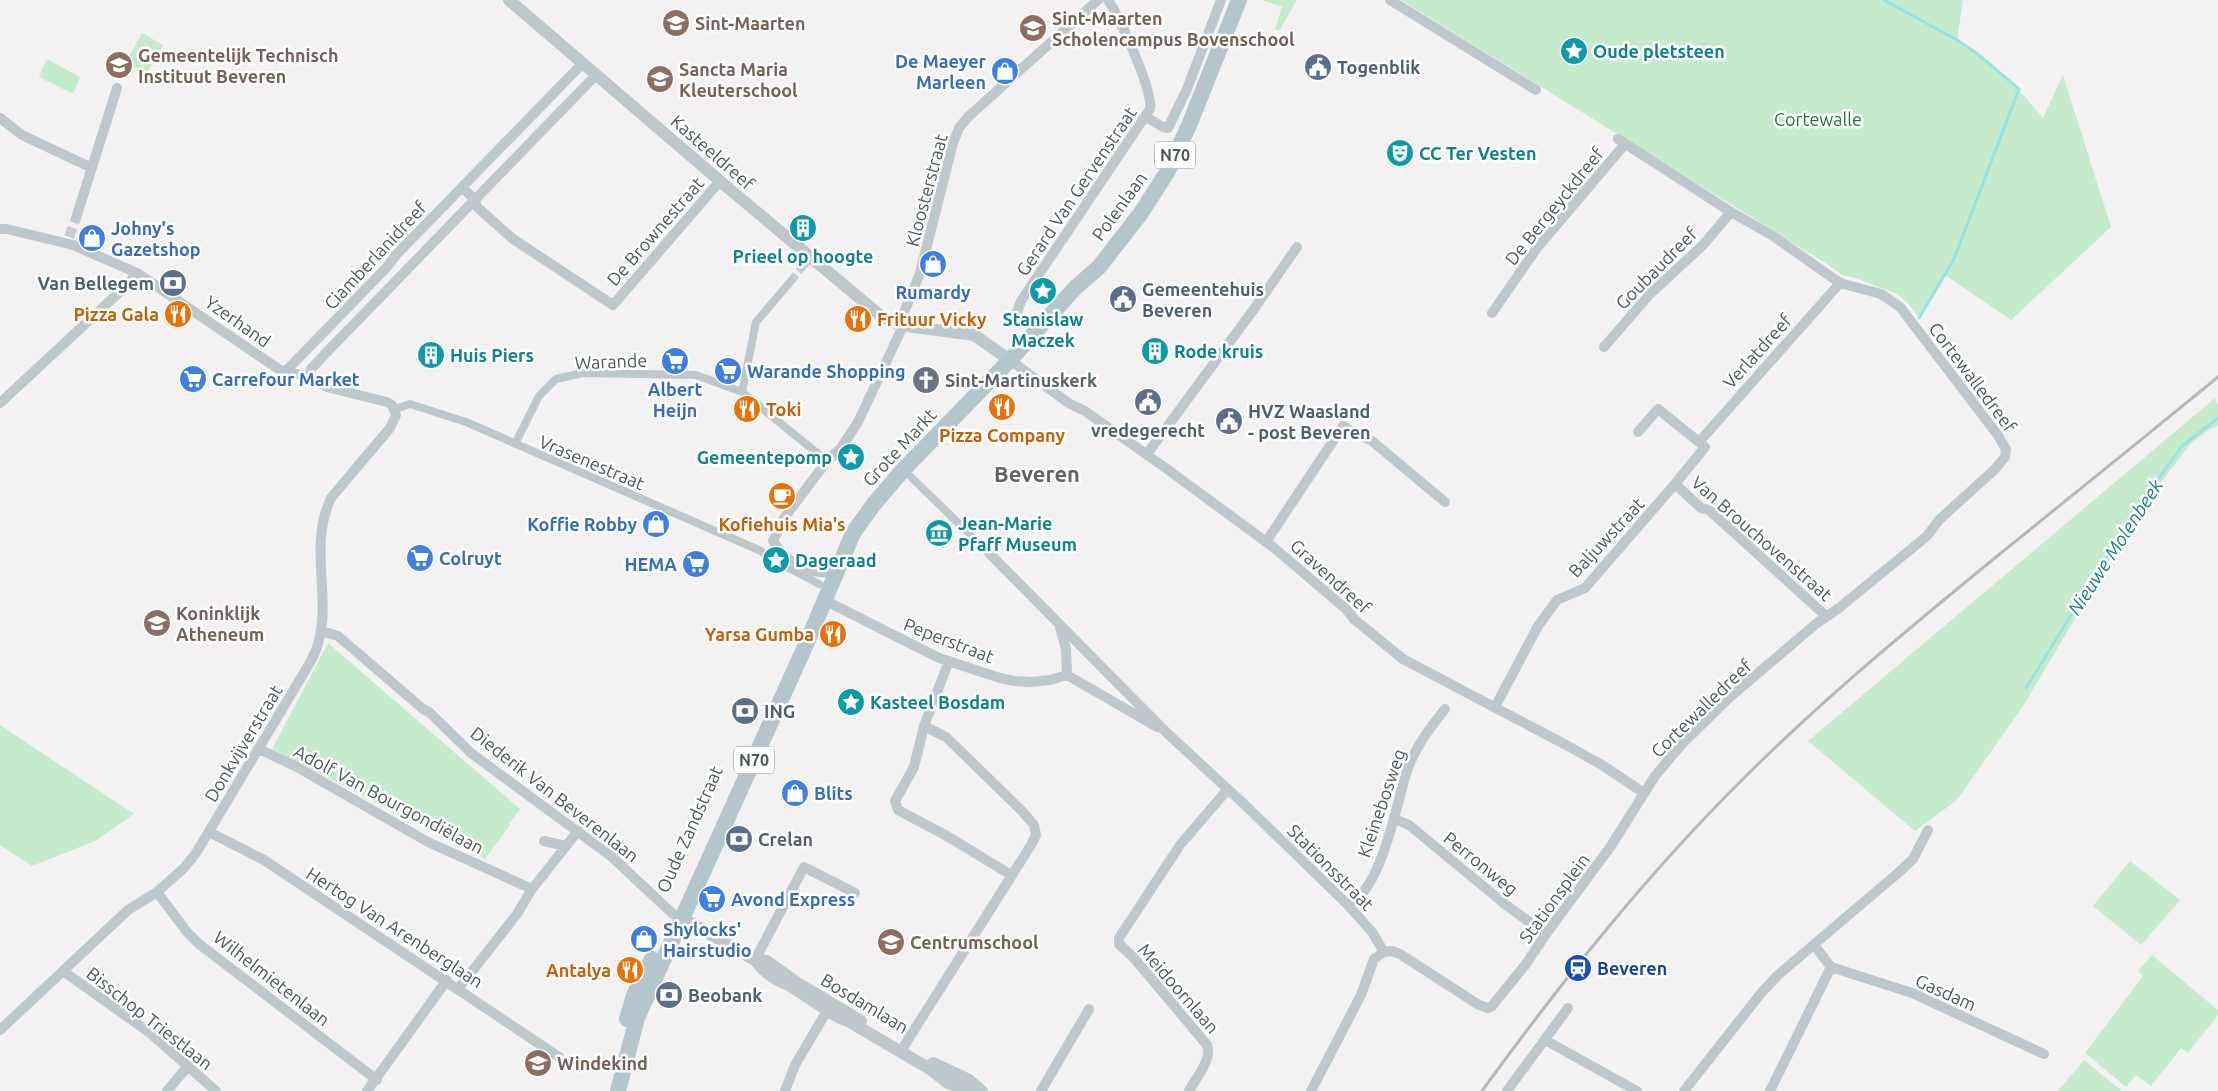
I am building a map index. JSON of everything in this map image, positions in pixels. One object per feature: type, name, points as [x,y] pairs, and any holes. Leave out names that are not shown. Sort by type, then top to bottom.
[{"type":"main road","name":"Polenlaan","points":[[1076,288],[1154,175],[1194,92],[1229,0]]},
{"type":"main road","name":"Polenlaan","points":[[1010,360],[1076,288],[1099,267],[1141,213],[1168,171],[1190,124],[1239,0]]},
{"type":"main road","name":"Grote Markt","points":[[824,589],[865,515],[886,490],[1010,360]]},
{"type":"main road","name":"Oude Zandstraat","points":[[617,1091],[637,1018],[678,916],[824,589]]},
{"type":"street","name":"Kasteeldreef","points":[[509,0],[871,308],[890,322],[901,325]]},
{"type":"street","name":"Gerard Van Gervenstraat","points":[[1016,316],[1021,301],[1146,117],[1151,102],[1147,86],[1108,0]]},
{"type":"street","points":[[1146,117],[1168,128],[1187,88],[1221,0]]},
{"type":"street","points":[[1390,0],[1536,90]]},
{"type":"street","name":"Kloosterstraat","points":[[901,325],[920,273],[953,143],[959,128],[968,117],[1092,1]]},
{"type":"street","name":"Ciamberlanidreef","points":[[287,370],[582,64]]},
{"type":"street","name":"Ciamberlanidreef","points":[[310,376],[311,369],[325,354],[596,75]]},
{"type":"street","points":[[566,80],[574,83],[580,93]]},
{"type":"street","points":[[76,218],[117,88]]},
{"type":"street","points":[[0,118],[22,135],[92,168]]},
{"type":"street","name":"Cortewalledreef","points":[[1621,142],[1731,212],[1774,236],[1840,283],[1880,294],[1900,307],[1991,429],[1997,434],[2006,449],[2005,456],[1994,470],[1939,520],[1926,536],[1839,608],[1826,616],[1712,714],[1681,745],[1655,776],[1644,793]]},
{"type":"street","name":"De Bergeyckdreef","points":[[1492,313],[1537,248],[1621,142]]},
{"type":"street","name":"De Brownestraat","points":[[475,200],[477,207],[513,239],[613,305],[720,181]]},
{"type":"street","points":[[462,187],[475,200]]},
{"type":"street","name":"Goubaudreef","points":[[1604,347],[1650,294],[1703,245],[1731,212]]},
{"type":"street","name":"Yzerhand","points":[[0,229],[68,240],[138,273],[280,370],[310,376],[321,385],[387,402],[395,409]]},
{"type":"street","points":[[1147,454],[1254,310],[1297,247]]},
{"type":"street","points":[[802,267],[811,257]]},
{"type":"street","points":[[0,403],[138,273]]},
{"type":"street","points":[[742,392],[756,322],[790,281]]},
{"type":"street","name":"Verlatdreef","points":[[1676,484],[1705,447],[1699,442],[1840,283]]},
{"type":"street","points":[[824,589],[768,557],[761,551],[773,541],[784,518],[827,461],[841,448],[858,422],[901,325],[974,335],[1010,360]]},
{"type":"street","points":[[312,345],[315,353],[325,354]]},
{"type":"street","name":"Gravendreef","points":[[1010,360],[1070,404],[1085,411],[1147,454],[1266,542],[1346,609],[1355,620],[1403,659],[1602,765],[1644,793]]},
{"type":"street","name":"Warande","points":[[515,444],[539,396],[556,379],[584,373],[696,375],[742,392],[827,461]]},
{"type":"street","name":"Vrasenestraat","points":[[395,409],[410,404],[466,422],[761,551]]},
{"type":"street","name":"Donkvijverstraat","points":[[0,1030],[128,910],[156,892],[184,868],[209,832],[308,666],[318,645],[322,612],[319,545],[324,511],[331,498],[395,422],[395,409]]},
{"type":"street","points":[[1638,432],[1658,409],[1699,442]]},
{"type":"street","points":[[1266,542],[1343,426],[1372,441],[1445,502]]},
{"type":"street","name":"Stationsstraat","points":[[911,477],[1059,624],[1141,698],[1168,734],[1228,789],[1348,906],[1372,932],[1384,952]]},
{"type":"street","name":"Van Brouchovenstraat","points":[[1676,484],[1701,508],[1709,510],[1826,616]]},
{"type":"street","name":"Baljuwstraat","points":[[1494,707],[1538,626],[1557,600],[1585,588],[1676,484]]},
{"type":"street","points":[[773,541],[786,558],[810,571],[824,589]]},
{"type":"street","name":"Peperstraat","points":[[824,589],[895,637],[949,661],[1014,681],[1050,680],[1067,675]]},
{"type":"street","name":"Stationsstraat","points":[[1059,624],[1066,648],[1067,675],[1168,734]]},
{"type":"street","name":"Diederik Van Beverenlaan","points":[[321,631],[338,636],[423,709],[429,712],[471,753],[578,831],[638,880],[678,916]]},
{"type":"street","points":[[949,661],[924,726],[914,767],[896,801],[898,810],[947,836],[1011,875]]},
{"type":"street","points":[[1129,711],[1141,698]]},
{"type":"street","name":"Kleinebosweg","points":[[1348,906],[1368,888],[1395,820],[1407,771],[1412,759],[1421,740],[1445,709]]},
{"type":"street","points":[[904,1046],[1031,845],[1036,834],[1034,825],[1022,811],[946,737],[924,726]]},
{"type":"street","name":"Adolf Van Bourgondiëlaan","points":[[259,749],[294,766],[428,842],[532,889]]},
{"type":"street","name":"Meidoornlaan","points":[[1189,1091],[1207,1059],[1209,1049],[1134,958],[1119,944],[1120,938],[1180,845],[1228,789]]},
{"type":"street","name":"Stationsplein","points":[[1384,952],[1392,951],[1400,954],[1479,1005],[1488,1008],[1492,1006],[1526,964],[1546,934],[1612,846],[1644,793]]},
{"type":"street","name":"Perronweg","points":[[1395,820],[1409,825],[1506,905],[1546,934]]},
{"type":"street","points":[[1684,1091],[1762,992],[1778,975],[1913,859],[1928,830]]},
{"type":"street","points":[[459,988],[517,914],[532,889],[578,831]]},
{"type":"street","name":"Hertog Van Arenberglaan","points":[[209,832],[264,860],[459,988],[559,1057]]},
{"type":"street","points":[[544,841],[566,846]]},
{"type":"street","points":[[755,960],[804,867],[855,893]]},
{"type":"street","name":"Wilhelmietenlaan","points":[[156,892],[187,932],[199,944],[377,1080]]},
{"type":"street","name":"Bosdamlaan","points":[[678,916],[755,960],[761,968],[775,978],[904,1046],[944,1070],[968,1091]]},
{"type":"street","points":[[1770,1091],[1831,967],[1814,945]]},
{"type":"street","points":[[1311,1091],[1361,995],[1374,959],[1384,952]]},
{"type":"street","name":"Gasdam","points":[[1831,967],[1912,993],[2044,1054]]},
{"type":"street","name":"Bisschop Triestlaan","points":[[62,971],[150,1033],[216,1091]]},
{"type":"street","points":[[368,1091],[447,980]]},
{"type":"street","points":[[785,1091],[795,1065],[830,1006]]},
{"type":"street","name":"Bosdamlaan","points":[[830,1006],[930,1069],[982,1091]]},
{"type":"street","points":[[1507,1091],[1568,1008]]},
{"type":"street","points":[[1041,1091],[1088,1010]]},
{"type":"street","points":[[1545,1040],[1637,1091]]},
{"type":"street","points":[[167,1091],[188,1066]]},
{"type":"green space","points":[[1262,0],[1297,0],[1279,31],[1275,29],[1282,7]]},
{"type":"green space","name":"Cortewalle","points":[[1401,0],[1963,0],[1957,40],[2003,76],[2043,118],[2063,75],[2111,227],[2011,320],[1945,275],[1919,318],[1908,303],[1897,294],[1842,275]]},
{"type":"green space","points":[[142,33],[163,45],[147,74],[126,62]]},
{"type":"green space","points":[[46,60],[80,77],[73,94],[39,77]]},
{"type":"green space","points":[[2215,398],[2218,405],[2218,426],[2210,429],[2191,443],[2152,494],[2103,571],[2025,703],[1957,800],[1915,831],[1808,741]]},
{"type":"green space","points":[[328,643],[520,809],[485,859],[272,749]]},
{"type":"green space","points":[[0,725],[134,814],[95,841],[32,866],[0,845]]},
{"type":"green space","points":[[2130,861],[2180,900],[2141,945],[2093,906]]},
{"type":"green space","points":[[2152,955],[2218,1010],[2218,1015],[2188,1053],[2181,1048],[2151,1086],[2136,1075],[2126,1087],[2085,1053],[2143,976],[2138,971]]},
{"type":"green space","points":[[2084,1060],[2122,1091],[2058,1091]]},
{"type":"waterway","points":[[1884,0],[1957,40],[1975,52],[2019,89],[1954,259],[1919,318]]},
{"type":"waterway","name":"Nieuwe Molenbeek","points":[[2026,688],[2134,513],[2182,446],[2218,418]]},
{"type":"tunnel","points":[[69,237],[76,218]]},
{"type":"tunnel","points":[[791,281],[802,267]]},
{"type":"railway","points":[[1482,1091],[1543,1009],[1607,929],[1673,852],[1744,778],[1806,719],[1902,634],[2218,377]]},
{"type":"place","name":"Sint-Maarten","points":[[676,23]]},
{"type":"place","name":"Sint-Maarten Scholencampus Bovenschool","points":[[1033,28]]},
{"type":"place","name":"Oude pletsteen","points":[[1574,51]]},
{"type":"place","name":"Gemeentelijk Technisch Instituut Beveren","points":[[119,65]]},
{"type":"place","name":"Togenblik","points":[[1318,67]]},
{"type":"place","name":"De Maeyer Marleen","points":[[1005,71]]},
{"type":"place","name":"Sancta Maria Kleuterschool","points":[[660,79]]},
{"type":"place","name":"CC Ter Vesten","points":[[1400,153]]},
{"type":"place","name":"Prieel op hoogte","points":[[803,228]]},
{"type":"place","name":"Johny's Gazetshop","points":[[92,238]]},
{"type":"place","name":"Rumardy","points":[[933,264]]},
{"type":"place","name":"Van Bellegem","points":[[173,283]]},
{"type":"place","name":"Stanislaw Maczek","points":[[1043,291]]},
{"type":"place","name":"Gemeentehuis Beveren","points":[[1123,299]]},
{"type":"place","name":"Pizza Gala","points":[[178,314]]},
{"type":"place","name":"Frituur Vicky","points":[[858,319]]},
{"type":"place","name":"Rode kruis","points":[[1155,351]]},
{"type":"place","name":"Huis Piers","points":[[431,355]]},
{"type":"place","name":"Albert Heijn","points":[[675,361]]},
{"type":"place","name":"Warande Shopping","points":[[728,371]]},
{"type":"place","name":"Carrefour Market","points":[[193,379]]},
{"type":"place","name":"Sint-Martinuskerk","points":[[926,380]]},
{"type":"place","name":"vredegerecht","points":[[1148,402]]},
{"type":"place","name":"Pizza Company","points":[[1002,407]]},
{"type":"place","name":"Toki","points":[[747,409]]},
{"type":"place","name":"HVZ Waasland - post Beveren","points":[[1229,421]]},
{"type":"place","name":"Gemeentepomp","points":[[851,457]]},
{"type":"place","name":"Kofiehuis Mia's","points":[[782,496]]},
{"type":"place","name":"Koffie Robby","points":[[656,524]]},
{"type":"place","name":"Jean-Marie Pfaff Museum","points":[[939,533]]},
{"type":"place","name":"Colruyt","points":[[420,558]]},
{"type":"place","name":"Dageraad","points":[[776,560]]},
{"type":"place","name":"HEMA","points":[[696,564]]},
{"type":"place","name":"Koninklijk Atheneum","points":[[157,623]]},
{"type":"place","name":"Yarsa Gumba","points":[[833,634]]},
{"type":"place","name":"Kasteel Bosdam","points":[[851,702]]},
{"type":"place","name":"ING","points":[[745,711]]},
{"type":"place","name":"Blits","points":[[795,793]]},
{"type":"place","name":"Crelan","points":[[739,839]]},
{"type":"place","name":"Avond Express","points":[[712,899]]},
{"type":"place","name":"Shylocks' Hairstudio","points":[[644,939]]},
{"type":"place","name":"Centrumschool","points":[[891,942]]},
{"type":"place","name":"Beveren","points":[[1578,968]]},
{"type":"place","name":"Antalya","points":[[630,970]]},
{"type":"place","name":"Beobank","points":[[669,995]]},
{"type":"place","name":"Windekind","points":[[538,1063]]},
{"type":"district","name":"Beveren","points":[[1037,473]]}]
